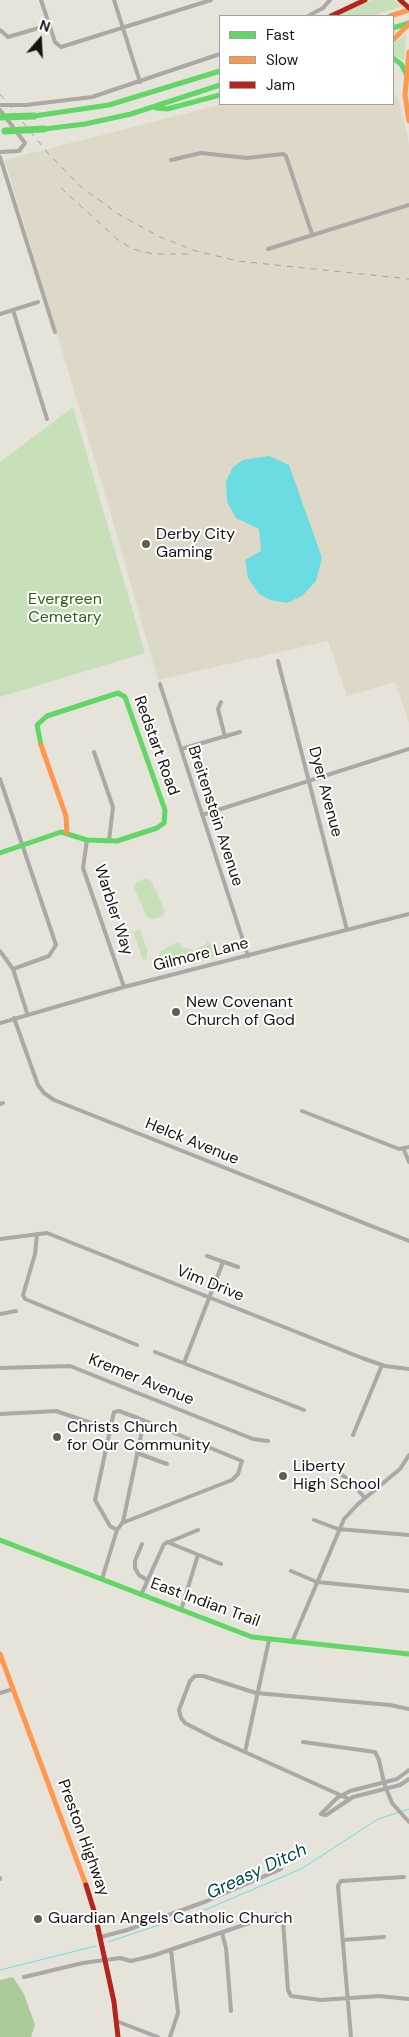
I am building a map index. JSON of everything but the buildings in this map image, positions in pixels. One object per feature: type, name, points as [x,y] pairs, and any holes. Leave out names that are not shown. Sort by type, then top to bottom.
[{"type":"main road","points":[[334,15],[358,1],[365,0]]},
{"type":"main road","points":[[391,15],[406,5]]},
{"type":"main road","points":[[394,28],[409,23]]},
{"type":"main road","points":[[395,38],[409,23]]},
{"type":"main road","points":[[409,52],[406,95],[409,121]]},
{"type":"main road","points":[[394,59],[401,64],[407,75]]},
{"type":"main road","points":[[0,117],[34,116],[116,103],[219,70]]},
{"type":"main road","points":[[2,131],[44,129],[102,121],[156,108],[219,85]]},
{"type":"main road","points":[[156,108],[167,109],[219,95]]},
{"type":"main road","name":"Redstart Road","points":[[67,833],[66,816],[36,730],[41,719],[52,714],[112,693],[118,693],[125,697],[165,810],[165,821],[160,827],[125,840],[109,841]]},
{"type":"main road","points":[[0,853],[61,832],[87,840],[109,841]]},
{"type":"main road","name":"East Indian Trail","points":[[0,1540],[242,1634],[269,1640],[409,1654]]},
{"type":"main road","name":"Preston Highway","points":[[0,1654],[75,1853],[101,1937],[118,2037]]},
{"type":"street","points":[[41,0],[58,46],[212,0]]},
{"type":"street","points":[[114,0],[140,82]]},
{"type":"street","points":[[187,0],[190,7]]},
{"type":"street","points":[[310,15],[323,8],[330,0]]},
{"type":"street","points":[[0,30],[2,34],[8,37],[49,25]]},
{"type":"street","points":[[0,105],[26,105],[92,97],[219,54]]},
{"type":"street","points":[[0,110],[24,140],[25,145],[19,151],[0,152]]},
{"type":"street","points":[[172,160],[201,153],[247,158],[283,154],[286,156],[312,234]]},
{"type":"street","points":[[0,158],[55,332]]},
{"type":"street","points":[[268,249],[409,205]]},
{"type":"street","points":[[0,314],[38,302]]},
{"type":"street","points":[[13,310],[47,419]]},
{"type":"street","name":"Dyer Avenue","points":[[278,661],[347,930]]},
{"type":"street","name":"Breitenstein Avenue","points":[[160,684],[248,956]]},
{"type":"street","points":[[221,702],[218,709],[225,736]]},
{"type":"street","points":[[181,749],[240,732]]},
{"type":"street","points":[[202,815],[409,749]]},
{"type":"street","points":[[94,752],[113,807],[109,841]]},
{"type":"street","points":[[0,779],[56,945],[49,956],[13,969]]},
{"type":"street","name":"Warbler Way","points":[[87,840],[84,868],[124,988]]},
{"type":"street","name":"Gilmore Lane","points":[[0,1023],[27,1013],[409,914]]},
{"type":"street","points":[[0,950],[13,969],[27,1013]]},
{"type":"street","name":"Helck Avenue","points":[[14,1018],[38,1085],[44,1093],[54,1100],[409,1241]]},
{"type":"street","points":[[302,1110],[404,1150],[409,1162]]},
{"type":"street","points":[[404,1150],[409,1147]]},
{"type":"street","points":[[38,1234],[35,1254],[23,1295],[26,1300],[137,1345]]},
{"type":"street","name":"Vim Drive","points":[[0,1239],[38,1234],[53,1235],[382,1365],[409,1369]]},
{"type":"street","points":[[207,1256],[238,1267]]},
{"type":"street","points":[[184,1363],[223,1262]]},
{"type":"street","points":[[0,1314],[16,1311]]},
{"type":"street","points":[[155,1352],[304,1410]]},
{"type":"street","points":[[352,1435],[382,1365]]},
{"type":"street","name":"Kremer Avenue","points":[[0,1368],[70,1366],[253,1439],[268,1441]]},
{"type":"street","points":[[0,1414],[57,1411],[97,1425]]},
{"type":"street","points":[[117,1530],[110,1526],[94,1500],[112,1415],[120,1412],[242,1462],[236,1477],[122,1523]]},
{"type":"street","points":[[102,1579],[117,1530],[122,1523],[144,1421]]},
{"type":"street","points":[[137,1453],[167,1464]]},
{"type":"street","points":[[292,1642],[346,1516],[400,1469],[409,1455]]},
{"type":"street","points":[[335,1470],[349,1480],[366,1498]]},
{"type":"street","points":[[314,1520],[339,1530],[409,1535]]},
{"type":"street","points":[[141,1595],[162,1547],[167,1542],[198,1530]]},
{"type":"street","points":[[167,1542],[221,1564]]},
{"type":"street","points":[[142,1544],[135,1564],[139,1575],[147,1580]]},
{"type":"street","points":[[181,1610],[198,1555]]},
{"type":"street","points":[[291,1571],[317,1582],[409,1591]]},
{"type":"street","points":[[245,1752],[269,1640]]},
{"type":"street","points":[[349,1799],[245,1752],[183,1721],[179,1710],[191,1679],[203,1676],[258,1693],[390,1705],[409,1709]]},
{"type":"street","points":[[0,1693],[13,1690]]},
{"type":"street","points":[[303,1742],[375,1752],[379,1760],[384,1783],[388,1788],[395,1807],[409,1822]]},
{"type":"street","points":[[409,1770],[397,1779],[358,1788],[343,1796],[321,1814],[326,1815],[349,1799],[367,1792],[388,1788],[409,1778]]},
{"type":"street","points":[[101,1937],[128,1930],[207,1901],[281,1869]]},
{"type":"street","points":[[351,2037],[342,1940],[340,1883],[404,1876]]},
{"type":"street","points":[[24,1977],[105,1960],[120,1958],[131,1961],[171,1950],[276,1914],[283,1921],[290,1995],[321,2000],[379,1996],[409,1999]]},
{"type":"street","points":[[222,1933],[226,1948],[231,2012]]},
{"type":"street","points":[[342,1940],[384,1937]]},
{"type":"street","points":[[170,2037],[177,2020],[178,2009],[171,1950]]},
{"type":"street","points":[[116,2021],[158,2037]]},
{"type":"shaded area","points":[[394,94],[398,97],[409,144],[409,723],[395,682],[347,696],[328,641],[158,680],[111,514],[5,160],[219,105],[394,105]]},
{"type":"green space","points":[[372,0],[394,0],[403,6],[374,15],[339,15]]},
{"type":"green space","points":[[406,34],[404,61],[394,55],[394,43]]},
{"type":"green space","name":"Evergreen Cemetary","points":[[73,407],[145,653],[0,697],[0,462]]},
{"type":"green space","points":[[147,878],[152,882],[165,911],[163,916],[152,919],[147,917],[134,888],[137,882]]},
{"type":"green space","points":[[140,929],[147,950],[147,959],[143,960],[133,932]]},
{"type":"green space","points":[[207,941],[212,944],[215,957],[165,971],[159,955],[161,951],[178,942],[183,948],[192,949],[193,951],[207,944]]},
{"type":"green space","points":[[13,1977],[24,1994],[35,2025],[31,2037],[0,2037],[0,1980]]},
{"type":"water","points":[[269,456],[289,465],[322,558],[316,581],[302,596],[287,603],[270,600],[259,594],[248,578],[245,560],[261,551],[259,529],[236,518],[227,502],[226,481],[233,467],[243,460]]},
{"type":"waterway","name":"Greasy Ditch","points":[[108,1942],[207,1909],[301,1869],[378,1819],[409,1809]]},
{"type":"waterway","name":"Greasy Ditch","points":[[0,1970],[96,1946]]},
{"type":"railway","points":[[0,94],[47,152],[80,186],[118,214],[160,237],[196,251],[238,261],[409,279]]},
{"type":"railway","points":[[61,188],[118,240],[133,249],[153,254],[193,254]]},
{"type":"traffic: fast","points":[[394,28],[409,23]]},
{"type":"traffic: fast","points":[[394,59],[401,64],[407,75]]},
{"type":"traffic: fast","points":[[34,116],[109,105],[219,71]]},
{"type":"traffic: fast","points":[[44,129],[85,124],[131,114],[219,85]]},
{"type":"traffic: fast","points":[[156,108],[167,109],[219,95]]},
{"type":"traffic: fast","points":[[0,117],[34,116]]},
{"type":"traffic: fast","points":[[5,131],[44,129]]},
{"type":"traffic: fast","points":[[0,853],[61,832],[87,840],[117,841],[157,828],[164,823],[165,810],[125,697],[118,693],[47,716],[37,725],[41,745]]},
{"type":"traffic: fast","points":[[0,1540],[252,1637],[409,1654]]},
{"type":"traffic: slow","points":[[393,15],[409,10]]},
{"type":"traffic: slow","points":[[394,39],[409,24]]},
{"type":"traffic: slow","points":[[409,52],[405,95],[409,121]]},
{"type":"traffic: slow","points":[[41,745],[66,816],[67,833]]},
{"type":"traffic: slow","points":[[0,1654],[86,1885]]},
{"type":"traffic: jam","points":[[333,15],[365,0]]},
{"type":"traffic: jam","points":[[400,0],[409,8]]},
{"type":"traffic: jam","points":[[86,1885],[95,1914],[114,2002],[118,2037]]},
{"type":"place","name":"Derby City Gaming","points":[[146,544]]},
{"type":"place","name":"New Covenant Church of God","points":[[176,1012]]},
{"type":"place","name":"Christs Church for Our Community","points":[[57,1437]]},
{"type":"place","name":"Liberty High School","points":[[283,1476]]},
{"type":"place","name":"Guardian Angels Catholic Church","points":[[38,1919]]}]
